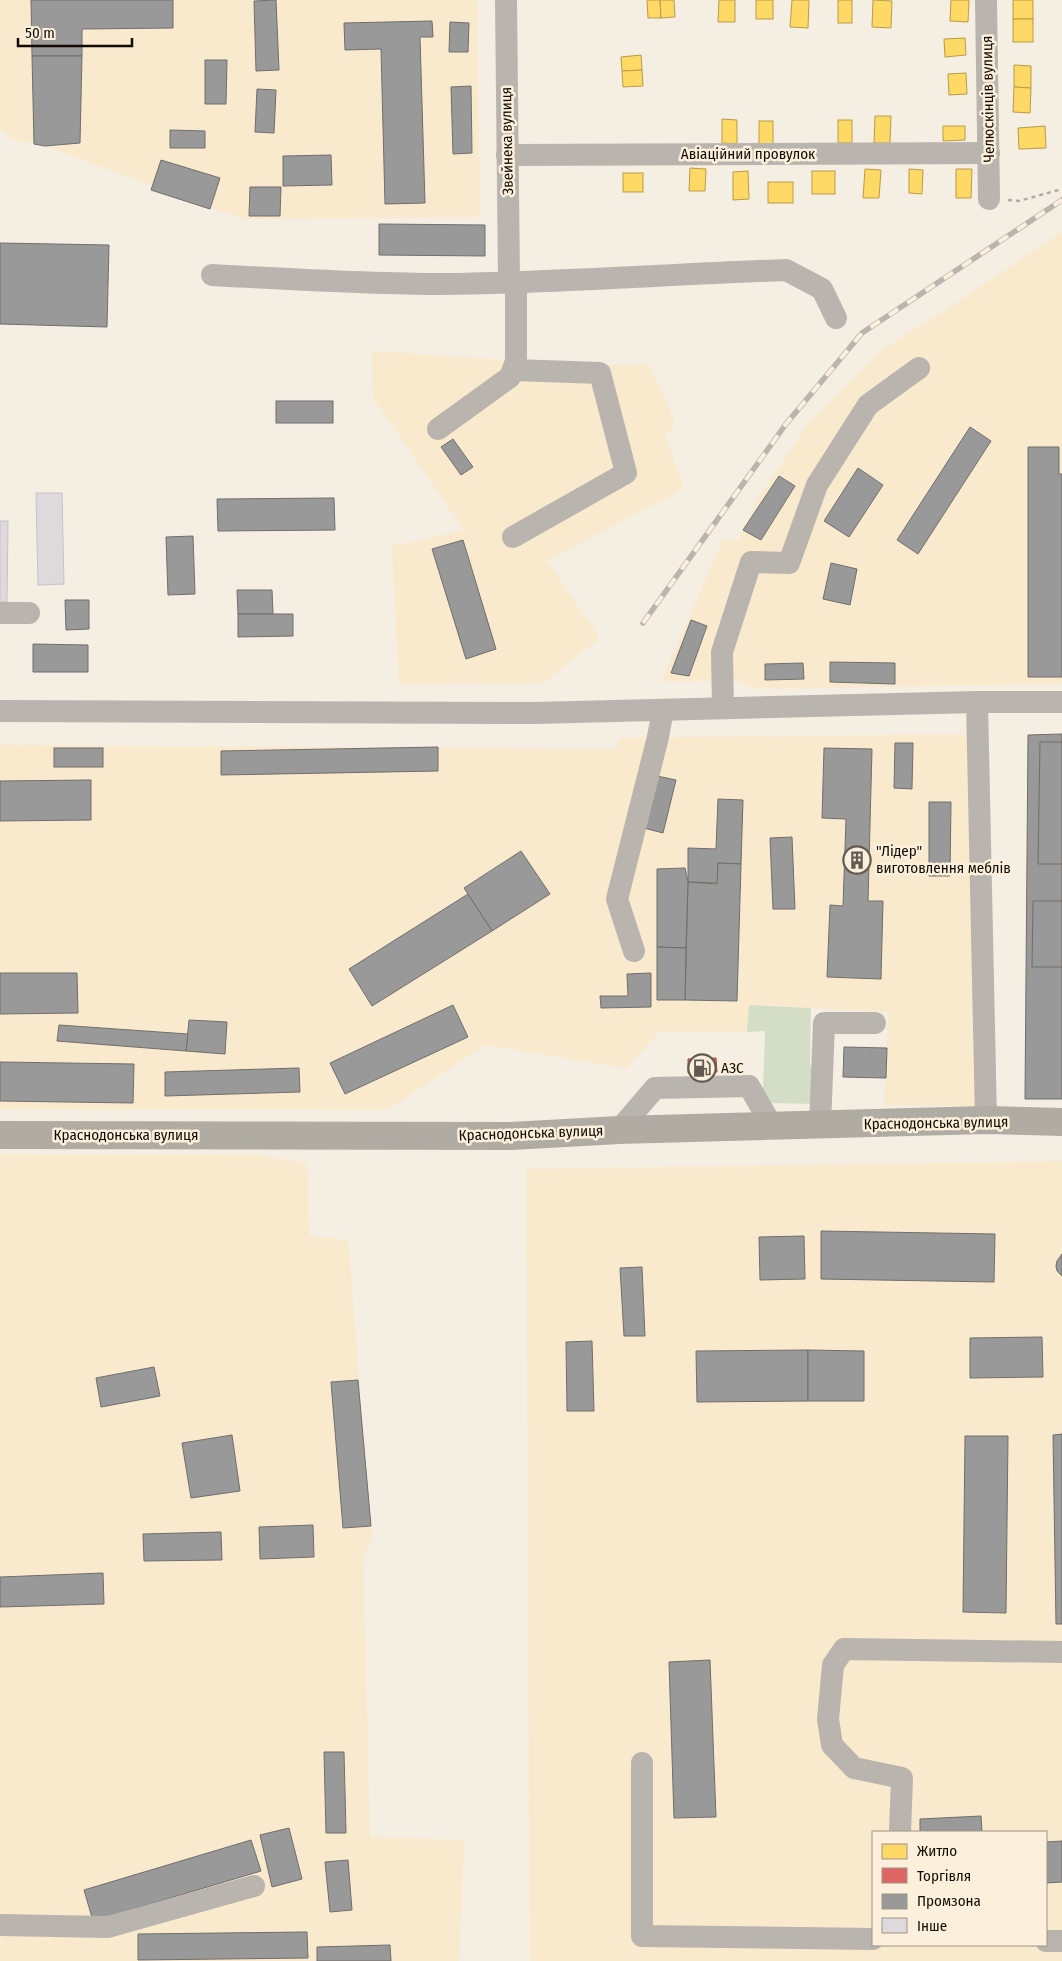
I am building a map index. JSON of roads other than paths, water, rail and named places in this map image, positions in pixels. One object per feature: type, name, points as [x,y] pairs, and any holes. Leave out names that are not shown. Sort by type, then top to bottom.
[{"type":"main road","name":"Краснодонська вулиця","points":[[0,1135],[510,1136],[619,1130],[986,1120],[1062,1122]]},
{"type":"street","name":"Звейнека вулиця","points":[[506,0],[507,155],[516,361],[513,370]]},
{"type":"street","name":"Челюскінців вулиця","points":[[986,0],[989,198]]},
{"type":"street","name":"Авіаційний провулок","points":[[507,155],[988,153]]},
{"type":"street","points":[[212,275],[364,283],[512,282],[786,270],[822,288],[836,318]]},
{"type":"street","points":[[723,708],[722,652],[751,562],[789,563],[817,485],[868,405],[919,368]]},
{"type":"street","points":[[438,428],[510,377],[513,370],[600,373],[626,473],[513,537]]},
{"type":"street","points":[[0,613],[29,613]]},
{"type":"street","points":[[978,702],[986,1120]]},
{"type":"street","points":[[0,711],[534,713],[978,702],[1062,702]]},
{"type":"street","points":[[634,951],[617,899],[663,710]]},
{"type":"street","points":[[820,1126],[824,1023],[875,1023]]},
{"type":"street","points":[[619,1130],[655,1088],[749,1086],[772,1126]]},
{"type":"street","points":[[900,1831],[902,1778],[854,1768],[832,1745],[828,1719],[833,1665],[844,1650],[1062,1652]]},
{"type":"street","points":[[642,1763],[642,1936],[872,1939]]},
{"type":"street","points":[[0,1924],[108,1926],[254,1886]]},
{"type":"street","points":[[1047,1941],[1062,1941]]},
{"type":"railway","points":[[643,623],[786,424],[862,333],[1062,200]]},
{"type":"place","name":"\"Лідер\" виготовлення меблів","points":[[857,860]]},
{"type":"place","name":"АЗС","points":[[702,1068]]}]
